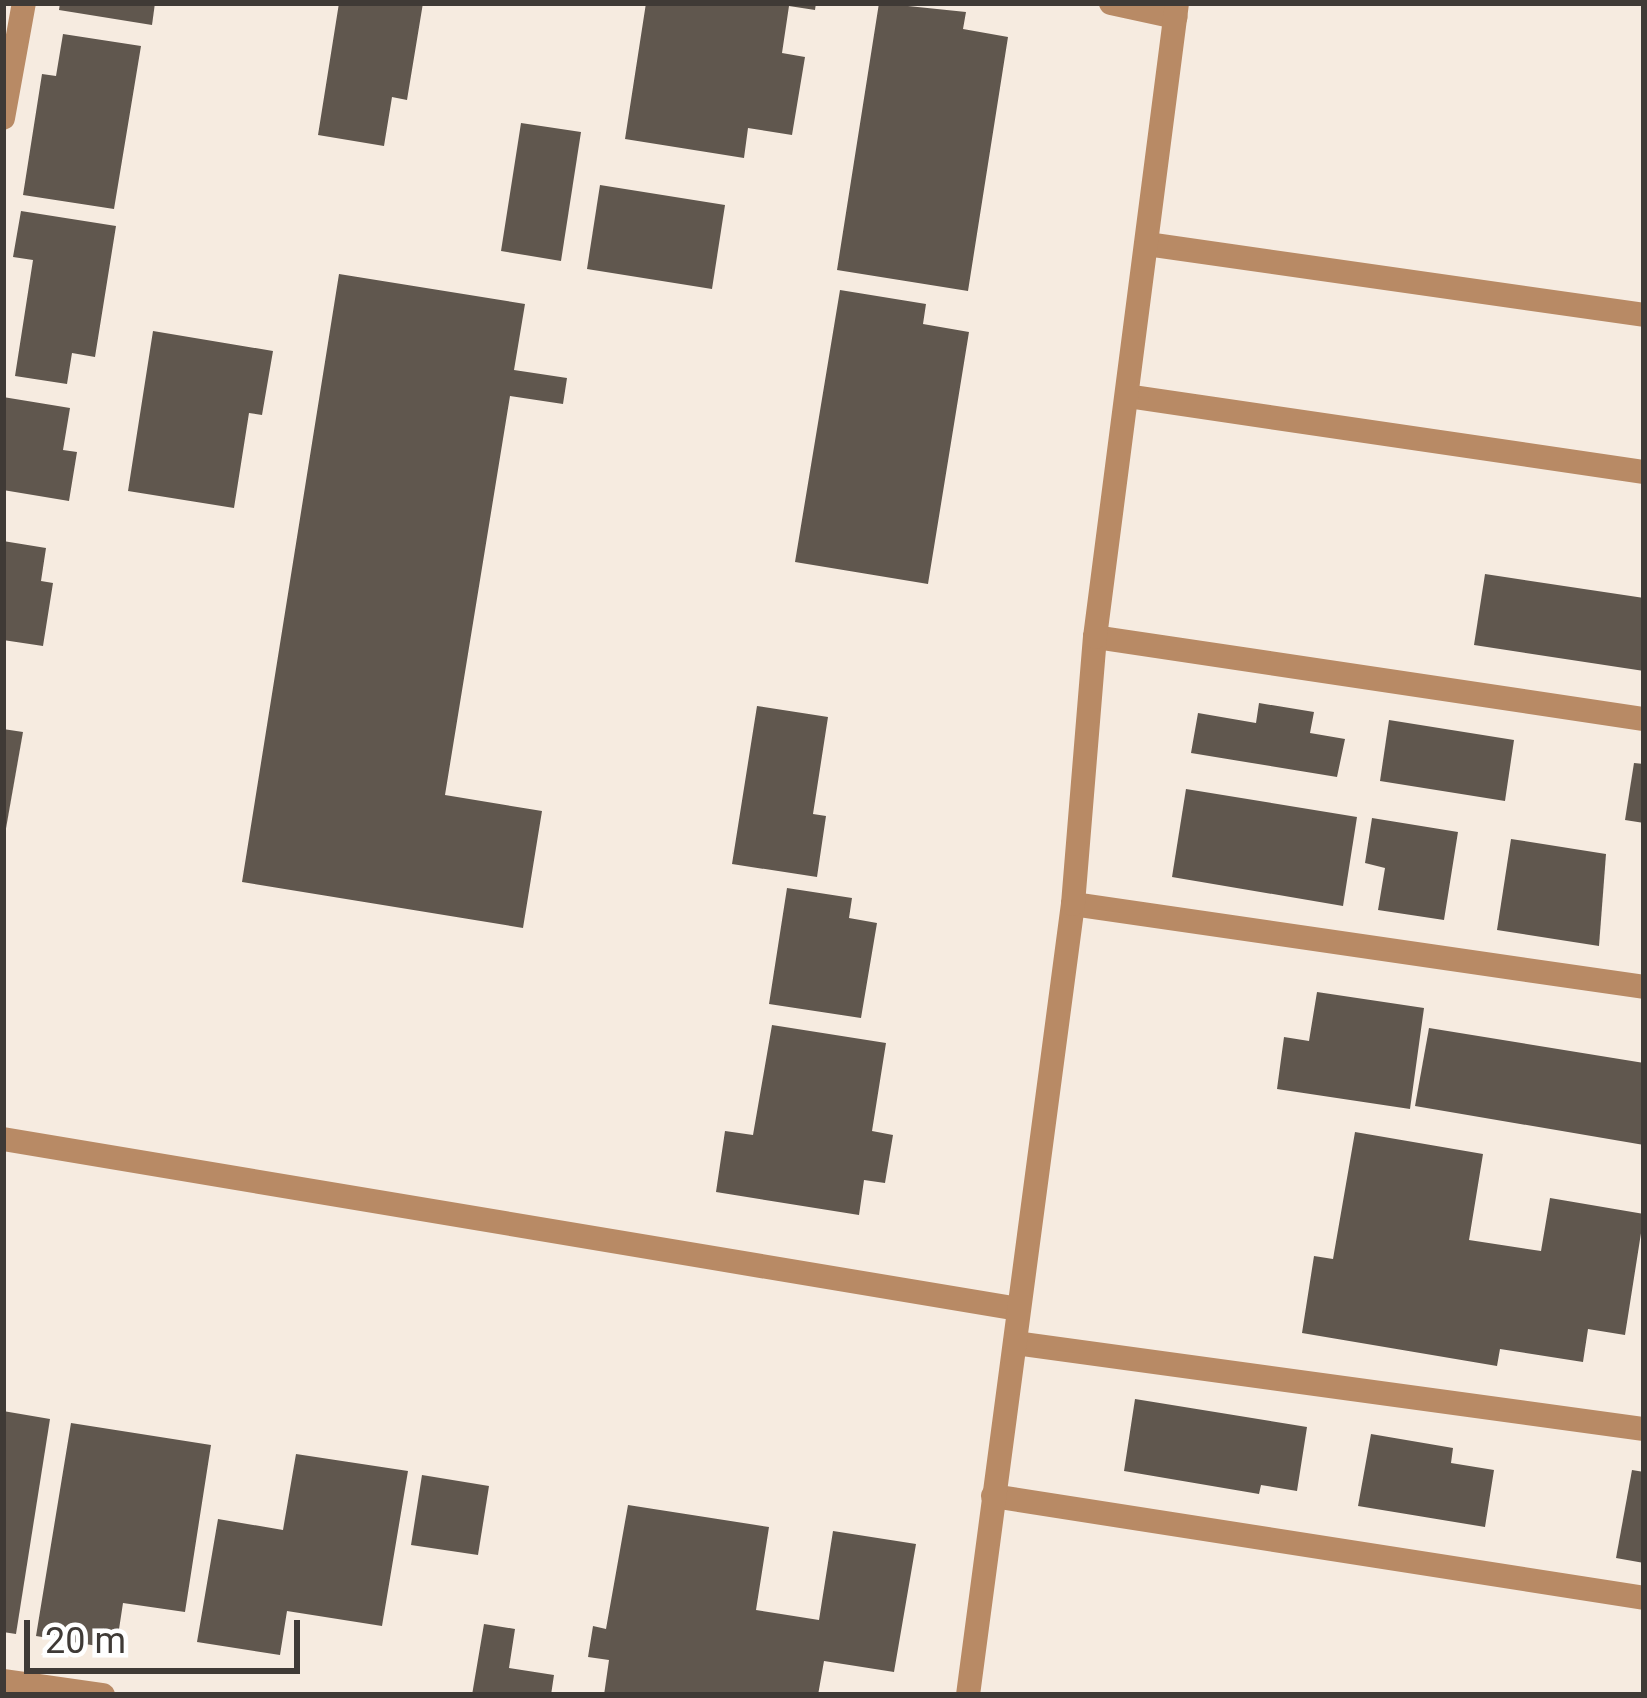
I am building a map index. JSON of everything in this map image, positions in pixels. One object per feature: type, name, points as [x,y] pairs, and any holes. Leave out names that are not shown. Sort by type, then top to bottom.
[{"type":"street","points":[[3,118],[24,3]]},
{"type":"street","points":[[968,1695],[1073,904],[1096,637],[1176,10],[1111,3]]},
{"type":"street","points":[[1147,244],[1644,315]]},
{"type":"street","points":[[1127,396],[1644,472]]},
{"type":"street","points":[[1096,637],[1644,719]]},
{"type":"street","points":[[1073,904],[1644,987]]},
{"type":"street","points":[[3,1139],[1018,1309]]},
{"type":"street","points":[[1015,1343],[1644,1429]]},
{"type":"street","points":[[993,1496],[1644,1598]]},
{"type":"street","points":[[3,1681],[103,1695]]},
{"type":"building","points":[[60,3],[155,3],[152,25],[59,10]]},
{"type":"building","points":[[339,3],[423,3],[407,100],[392,97],[384,146],[318,135]]},
{"type":"building","points":[[646,3],[816,3],[815,10],[789,6],[782,53],[805,57],[792,135],[748,128],[744,158],[625,139]]},
{"type":"building","points":[[879,3],[966,12],[963,29],[1008,37],[968,291],[837,270]]},
{"type":"building","points":[[63,34],[141,46],[114,209],[23,195],[42,74],[56,76]]},
{"type":"building","points":[[521,123],[581,132],[561,261],[501,251]]},
{"type":"building","points":[[600,185],[725,205],[712,289],[587,269]]},
{"type":"building","points":[[21,211],[116,226],[95,357],[72,353],[67,384],[15,376],[33,260],[13,257]]},
{"type":"building","points":[[339,274],[525,304],[514,370],[567,378],[563,404],[510,396],[445,795],[542,811],[523,928],[242,882]]},
{"type":"building","points":[[840,290],[926,304],[923,324],[969,332],[928,584],[795,562]]},
{"type":"building","points":[[153,331],[273,351],[262,415],[249,413],[234,508],[128,491]]},
{"type":"building","points":[[3,397],[70,408],[63,450],[77,452],[69,501],[3,490]]},
{"type":"building","points":[[3,541],[46,548],[41,581],[53,583],[43,646],[3,640]]},
{"type":"building","points":[[1485,574],[1644,598],[1644,671],[1474,645]]},
{"type":"building","points":[[1259,703],[1314,712],[1310,733],[1345,739],[1337,777],[1191,753],[1198,713],[1256,723]]},
{"type":"building","points":[[757,706],[828,717],[813,814],[826,816],[817,877],[732,864]]},
{"type":"building","points":[[1389,720],[1514,740],[1505,801],[1380,781]]},
{"type":"building","points":[[3,729],[23,732],[5,834],[3,834]]},
{"type":"building","points":[[1634,763],[1644,764],[1644,823],[1625,820]]},
{"type":"building","points":[[1186,789],[1357,817],[1343,906],[1172,877]]},
{"type":"building","points":[[1372,818],[1458,832],[1444,920],[1378,910],[1385,868],[1365,863]]},
{"type":"building","points":[[1511,839],[1606,854],[1599,946],[1497,930]]},
{"type":"building","points":[[787,888],[852,898],[849,918],[877,923],[861,1018],[769,1004]]},
{"type":"building","points":[[1317,992],[1424,1008],[1410,1109],[1277,1089],[1284,1037],[1309,1041]]},
{"type":"building","points":[[772,1025],[886,1043],[872,1131],[893,1135],[885,1183],[864,1180],[859,1215],[716,1192],[725,1131],[753,1135]]},
{"type":"building","points":[[1429,1028],[1644,1063],[1644,1145],[1415,1106]]},
{"type":"building","points":[[1355,1132],[1483,1154],[1469,1240],[1541,1251],[1550,1198],[1644,1214],[1625,1335],[1588,1329],[1583,1362],[1500,1349],[1497,1366],[1302,1333],[1314,1256],[1333,1259]]},
{"type":"building","points":[[1135,1399],[1307,1427],[1297,1491],[1261,1485],[1259,1494],[1124,1471]]},
{"type":"building","points":[[3,1411],[50,1419],[16,1634],[3,1632]]},
{"type":"building","points":[[71,1423],[211,1445],[185,1612],[123,1603],[116,1649],[36,1636]]},
{"type":"building","points":[[1371,1434],[1453,1448],[1451,1463],[1494,1470],[1485,1527],[1358,1506]]},
{"type":"building","points":[[296,1454],[408,1471],[382,1626],[287,1611],[280,1655],[197,1642],[218,1519],[283,1530]]},
{"type":"building","points":[[1632,1470],[1644,1472],[1644,1563],[1616,1558]]},
{"type":"building","points":[[422,1475],[489,1486],[478,1555],[411,1545]]},
{"type":"building","points":[[628,1505],[769,1527],[756,1610],[819,1620],[833,1531],[916,1544],[894,1672],[824,1661],[818,1695],[604,1695],[609,1660],[588,1657],[593,1626],[606,1629]]},
{"type":"building","points":[[484,1624],[515,1629],[509,1668],[554,1675],[551,1695],[472,1695]]}]
